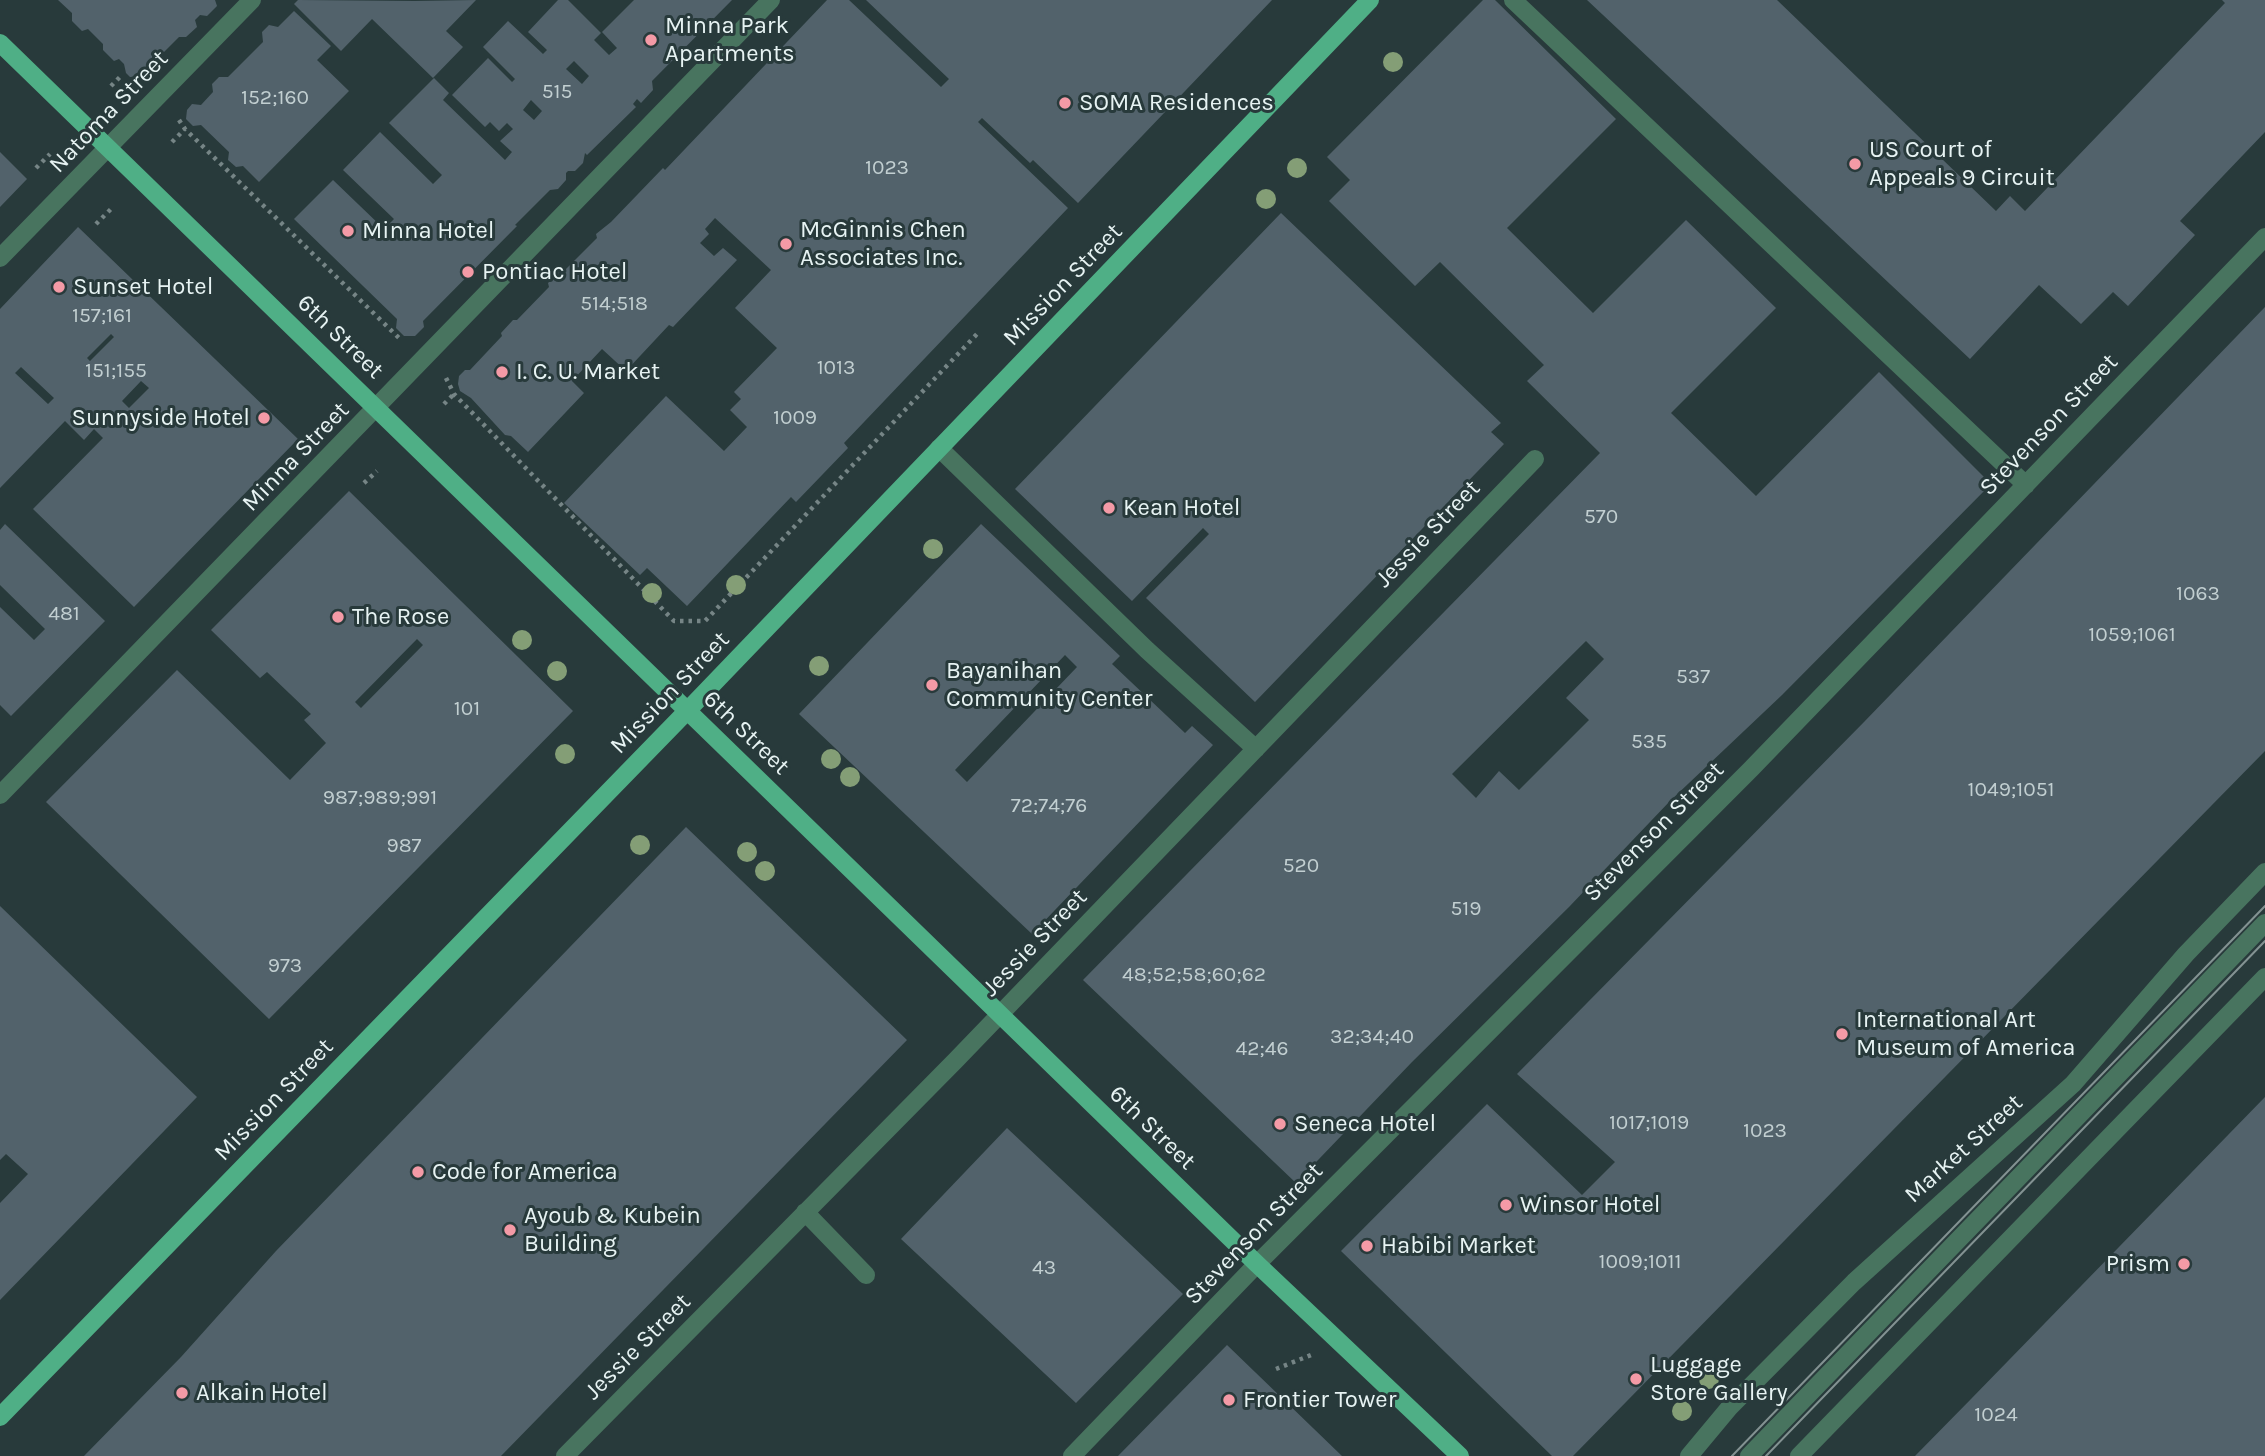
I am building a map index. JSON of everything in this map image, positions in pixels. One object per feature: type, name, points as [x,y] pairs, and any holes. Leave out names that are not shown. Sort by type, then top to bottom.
[{"type":"main road","name":"Mission Street","points":[[0,1417],[688,710],[1370,0]]},
{"type":"main road","name":"6th Street","points":[[0,43],[1256,1264],[1460,1456]]},
{"type":"street","name":"Natoma Street","points":[[0,258],[252,0]]},
{"type":"street","name":"Minna Street","points":[[0,795],[771,0]]},
{"type":"street","points":[[1524,4],[1573,56],[2026,485]]},
{"type":"street","name":"Stevenson Street","points":[[1072,1456],[1256,1264],[1751,769],[2265,237]]},
{"type":"street","points":[[939,448],[1147,650],[1256,749]]},
{"type":"street","name":"Jessie Street","points":[[565,1456],[1000,1014],[1535,459]]},
{"type":"street","name":"Market Street","points":[[1689,1456],[1729,1408],[1854,1282],[2073,1084],[2186,954],[2265,872]]},
{"type":"street","points":[[1749,1456],[2265,923]]},
{"type":"street","points":[[1798,1456],[2265,977]]},
{"type":"street","points":[[805,1212],[866,1275]]},
{"type":"path","points":[[111,86],[120,77]]},
{"type":"path","points":[[177,116],[185,129],[403,342]]},
{"type":"path","points":[[172,142],[185,129]]},
{"type":"path","points":[[36,168],[50,154]]},
{"type":"path","points":[[96,224],[111,209]]},
{"type":"path","points":[[444,374],[453,394],[674,621],[705,621],[977,334]]},
{"type":"path","points":[[444,404],[453,394]]},
{"type":"path","points":[[364,483],[377,471]]},
{"type":"building","points":[[58,0],[215,0],[217,6],[207,16],[200,15],[195,20],[197,27],[186,37],[179,37],[153,63],[154,70],[149,75],[130,77],[124,64],[119,59],[114,61],[103,50],[103,44],[88,29],[82,31],[72,21],[72,13]]},
{"type":"building","points":[[298,0],[476,0],[446,31],[463,47],[433,78],[372,19],[341,51],[294,4]]},
{"type":"building","points":[[558,0],[568,0],[601,33],[594,40],[609,55],[617,48],[602,32],[634,0],[732,0],[652,81],[653,90],[641,103],[637,99],[633,104],[636,107],[587,155],[585,153],[583,163],[575,171],[566,173],[566,180],[558,189],[550,190],[423,321],[424,327],[415,336],[404,336],[396,328],[397,319],[294,219],[333,180],[384,229],[394,219],[343,170],[380,132],[433,184],[442,175],[389,123],[434,78],[449,93],[443,100],[505,160],[512,152],[500,141],[513,129],[507,123],[499,131],[490,122],[485,127],[452,95],[488,58],[512,82],[515,79],[483,47],[508,21],[543,54],[547,50],[528,32]],"holes":[[[574,61],[589,76],[582,84],[566,69]],[[531,100],[542,111],[534,120],[523,110]]]},
{"type":"building","points":[[827,0],[849,0],[941,87],[949,79],[866,0],[1272,0],[1078,203],[1033,160],[1030,163],[982,118],[978,122],[1068,208],[844,443],[848,448],[796,502],[791,497],[687,606],[647,568],[640,575],[564,503],[666,396],[724,451],[747,427],[730,410],[741,399],[734,392],[777,348],[735,308],[771,270],[715,218],[705,229],[709,234],[700,243],[714,256],[723,248],[737,260],[673,327],[669,325],[626,371],[602,349],[572,381],[584,393],[528,452],[511,436],[505,435],[471,398],[460,391],[459,376],[465,370],[470,370],[513,320],[517,320],[549,287],[548,283],[597,238],[596,234],[663,168],[665,170]]},
{"type":"building","points":[[1483,0],[1495,0],[1616,119],[1507,228],[1593,313],[1686,220],[1776,308],[1671,413],[1756,496],[1879,372],[1991,484],[1782,695],[1670,801],[1296,1183],[1083,980],[1600,453],[1527,381],[1544,365],[1440,262],[1415,286],[1329,201],[1350,180],[1327,157]],"holes":[[[1586,641],[1604,659],[1566,698],[1589,720],[1519,790],[1499,771],[1476,798],[1452,774]]]},
{"type":"building","name":"US Court of Appeals 9 Circuit","points":[[1587,0],[1777,0],[1996,211],[2010,196],[2025,211],[2225,3],[2222,0],[2265,0],[2265,132],[2180,221],[2195,235],[2128,306],[2113,292],[2081,324],[2039,285],[1970,359]]},
{"type":"building","points":[[294,11],[331,46],[317,60],[349,91],[259,182],[243,166],[236,167],[228,160],[229,152],[201,125],[193,126],[186,119],[187,110],[192,104],[201,105],[213,92],[212,84],[219,77],[228,77],[263,42],[262,32],[269,25],[278,27]]},
{"type":"building","points":[[0,152],[27,179],[0,207]]},
{"type":"building","points":[[1281,213],[1501,423],[1491,432],[1504,444],[1255,702],[1146,598],[1209,534],[1203,528],[1132,601],[1015,489]]},
{"type":"building","points":[[78,227],[298,439],[134,607],[33,509],[103,438],[94,429],[84,440],[65,421],[0,488],[0,309]],"holes":[[[111,334],[114,337],[90,361],[87,358]],[[21,367],[54,398],[48,404],[15,373]],[[141,381],[149,388],[129,408],[122,401]]]},
{"type":"building","points":[[2265,307],[2265,751],[1573,1456],[1552,1456],[1341,1251],[1487,1104],[1582,1195],[1615,1162],[1517,1074],[1864,722]]},
{"type":"building","points":[[349,491],[573,711],[269,1019],[46,802],[177,670],[290,780],[326,743],[304,720],[311,714],[267,672],[260,678],[211,630]],"holes":[[[417,639],[423,645],[361,708],[355,702]]]},
{"type":"building","points":[[5,524],[105,621],[11,716],[0,705],[0,607],[34,640],[45,629],[0,585],[0,530]]},
{"type":"building","points":[[981,524],[1120,656],[1112,664],[1185,733],[1192,726],[1213,745],[1032,934],[799,714]],"holes":[[[1065,655],[1077,667],[967,782],[955,770]]]},
{"type":"building","points":[[686,827],[907,1040],[501,1456],[84,1456],[181,1357],[276,1251]]},
{"type":"building","points":[[0,906],[197,1097],[0,1300],[0,1203],[28,1174],[6,1154],[0,1160]]},
{"type":"building","name":"Prism","points":[[2265,1097],[2265,1456],[1915,1456],[1971,1399]]},
{"type":"building","points":[[1007,1128],[1183,1294],[1076,1403],[901,1239]]},
{"type":"building","name":"Frontier Tower","points":[[1227,1345],[1342,1456],[1118,1456]]},
{"type":"tram line","points":[[1732,1456],[2265,906]]},
{"type":"tram line","points":[[1766,1456],[2265,941]]},
{"type":"place","name":"Minna Park Apartments","points":[[651,40]]},
{"type":"place","name":"SOMA Residences","points":[[1065,103]]},
{"type":"place","name":"US Court of Appeals 9 Circuit","points":[[1855,164]]},
{"type":"place","name":"Minna Hotel","points":[[348,231]]},
{"type":"place","name":"McGinnis Chen Associates Inc.","points":[[786,244]]},
{"type":"place","name":"Pontiac Hotel","points":[[468,272]]},
{"type":"place","name":"Sunset Hotel","points":[[59,287]]},
{"type":"place","name":"I. C. U. Market","points":[[502,372]]},
{"type":"place","name":"Sunnyside Hotel","points":[[264,418]]},
{"type":"place","name":"Kean Hotel","points":[[1109,508]]},
{"type":"place","name":"The Rose","points":[[338,617]]},
{"type":"place","name":"Bayanihan Community Center","points":[[932,685]]},
{"type":"place","name":"International Art Museum of America","points":[[1842,1034]]},
{"type":"place","name":"Seneca Hotel","points":[[1280,1124]]},
{"type":"place","name":"Code for America","points":[[418,1172]]},
{"type":"place","name":"Winsor Hotel","points":[[1506,1205]]},
{"type":"place","name":"Ayoub & Kubein Building","points":[[510,1230]]},
{"type":"place","name":"Habibi Market","points":[[1367,1246]]},
{"type":"place","name":"Prism","points":[[2184,1264]]},
{"type":"place","name":"Luggage Store Gallery","points":[[1636,1379]]},
{"type":"place","name":"Alkain Hotel","points":[[182,1393]]},
{"type":"place","name":"Frontier Tower","points":[[1229,1400]]}]
